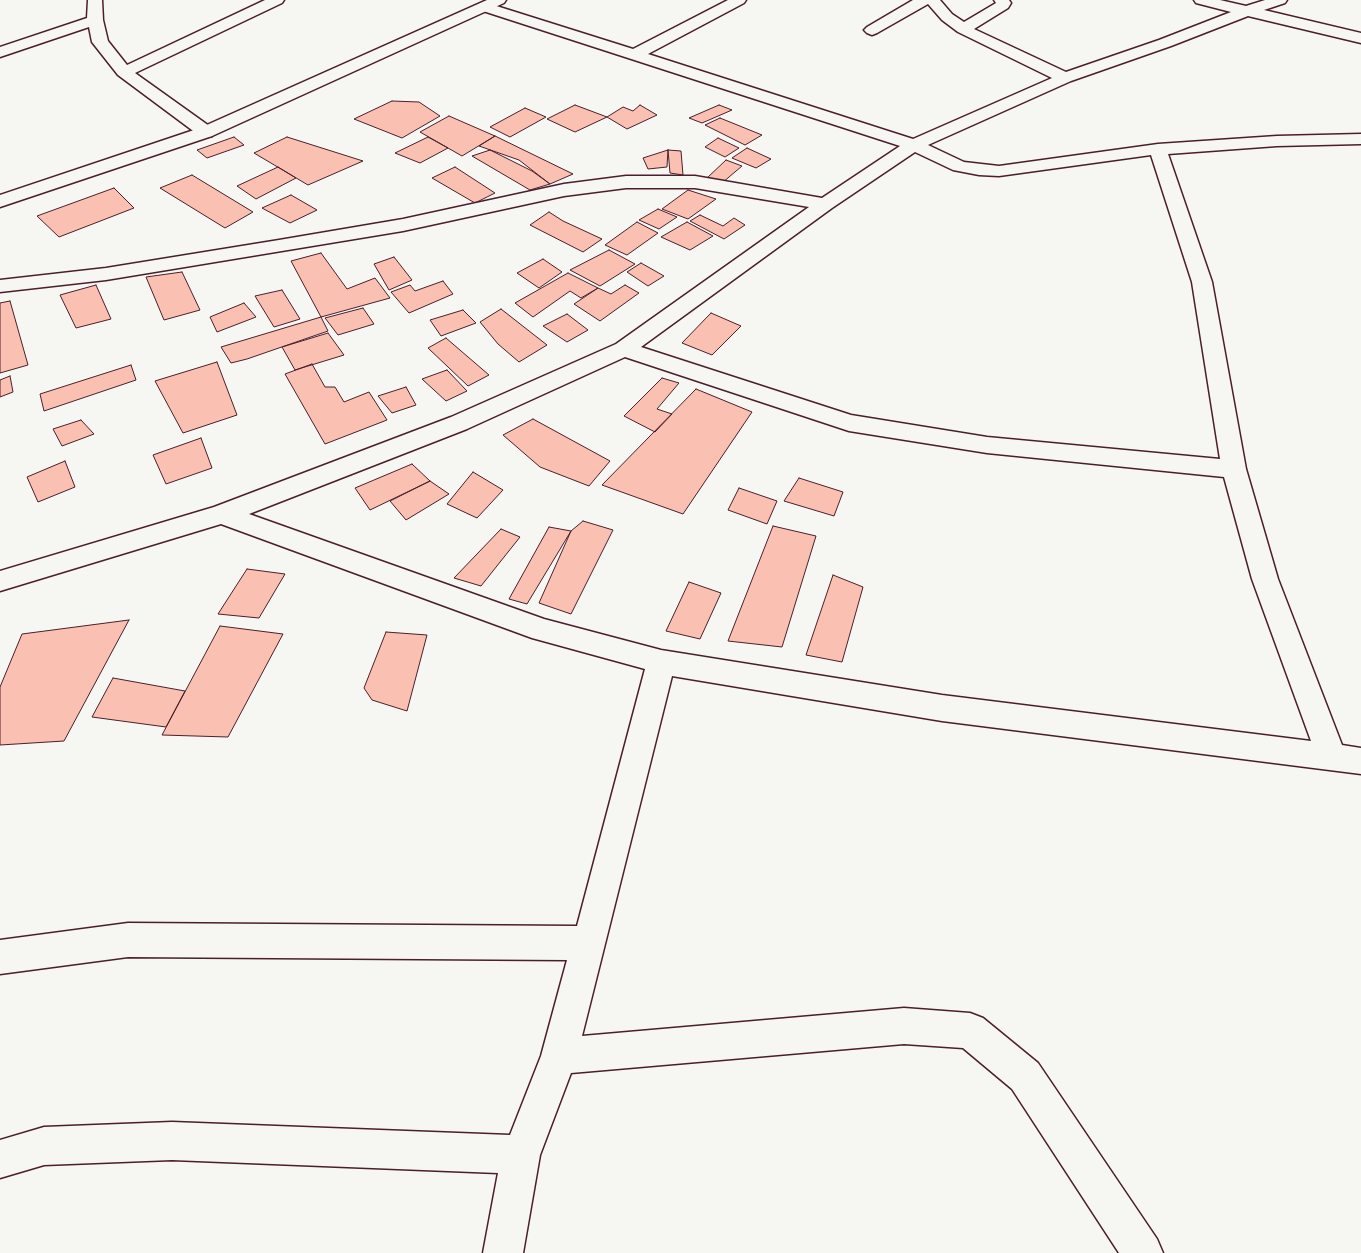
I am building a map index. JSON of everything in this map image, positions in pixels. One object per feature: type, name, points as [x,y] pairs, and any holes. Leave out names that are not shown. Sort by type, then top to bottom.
[{"type":"street","points":[[95,0],[95,20],[100,42],[124,72],[206,132]]},
{"type":"street","points":[[124,72],[277,0]]},
{"type":"street","points":[[636,54],[739,0]]},
{"type":"street","points":[[872,30],[924,0]]},
{"type":"street","points":[[932,0],[947,17],[963,28],[1065,78]]},
{"type":"street","points":[[963,28],[1003,5],[1004,3],[1001,0]]},
{"type":"street","points":[[1201,0],[1244,12],[1361,38]]},
{"type":"street","points":[[0,580],[222,514],[459,423],[624,349],[825,204],[914,145],[1065,78],[1166,43],[1280,0]]},
{"type":"street","points":[[0,201],[206,132],[492,3],[636,54],[914,145],[960,166],[999,171],[1158,149],[1277,141],[1361,139]]},
{"type":"street","points":[[0,52],[95,20]]},
{"type":"street","points":[[1158,149],[1202,282],[1234,470],[1265,579],[1331,756]]},
{"type":"street","points":[[0,286],[106,274],[280,246],[403,225],[564,190],[626,182],[695,182],[825,204]]},
{"type":"street","points":[[624,349],[849,423],[986,445],[1234,470]]},
{"type":"street","points":[[222,514],[542,630],[661,662],[942,708],[1361,761]]},
{"type":"street","points":[[503,1253],[521,1155],[559,1056],[661,662]]},
{"type":"street","points":[[0,956],[128,940],[589,943]]},
{"type":"street","points":[[559,1056],[904,1026],[970,1031],[1025,1076],[1143,1253]]},
{"type":"street","points":[[0,1159],[44,1146],[172,1141],[521,1155]]},
{"type":"building","points":[[392,101],[419,102],[440,116],[402,138],[354,119]]},
{"type":"building","points":[[575,105],[607,117],[575,132],[547,119]]},
{"type":"building","points":[[640,105],[657,115],[627,129],[607,117],[623,107],[633,111]]},
{"type":"building","points":[[719,105],[732,110],[702,123],[689,118]]},
{"type":"building","points":[[525,108],[546,117],[510,137],[490,127]]},
{"type":"building","points":[[449,116],[495,136],[462,156],[420,132]]},
{"type":"building","points":[[720,118],[762,135],[745,145],[705,125]]},
{"type":"building","points":[[495,136],[573,174],[550,184],[519,160],[479,146]]},
{"type":"building","points":[[234,137],[244,145],[207,158],[197,150]]},
{"type":"building","points":[[287,137],[363,161],[308,185],[254,153]]},
{"type":"building","points":[[428,137],[448,148],[420,163],[395,153]]},
{"type":"building","points":[[718,138],[739,148],[725,157],[705,147]]},
{"type":"building","points":[[747,148],[771,159],[756,168],[732,158]]},
{"type":"building","points":[[490,150],[532,171],[550,184],[530,190],[472,156]]},
{"type":"building","points":[[668,150],[667,167],[648,169],[643,158]]},
{"type":"building","points":[[668,150],[681,151],[683,175],[670,173]]},
{"type":"building","points":[[726,160],[742,166],[722,183],[707,178]]},
{"type":"building","points":[[278,167],[296,178],[256,199],[237,186]]},
{"type":"building","points":[[455,167],[495,193],[475,203],[432,178]]},
{"type":"building","points":[[192,175],[253,212],[225,228],[160,188]]},
{"type":"building","points":[[114,188],[134,208],[59,237],[37,216]]},
{"type":"building","points":[[688,190],[716,199],[688,219],[662,209]]},
{"type":"building","points":[[291,195],[317,210],[290,223],[262,208]]},
{"type":"building","points":[[658,209],[677,217],[659,229],[639,220]]},
{"type":"building","points":[[549,212],[563,221],[602,239],[583,252],[530,225]]},
{"type":"building","points":[[700,215],[723,226],[734,218],[745,225],[724,239],[690,221]]},
{"type":"building","points":[[637,222],[658,233],[627,255],[605,245]]},
{"type":"building","points":[[687,222],[713,236],[690,250],[661,237]]},
{"type":"building","points":[[609,250],[635,264],[600,286],[570,270]]},
{"type":"building","points":[[321,253],[347,289],[375,278],[390,298],[321,317],[291,261]]},
{"type":"building","points":[[394,257],[412,280],[389,290],[374,264]]},
{"type":"building","points":[[543,259],[562,272],[539,288],[517,273]]},
{"type":"building","points":[[641,263],[664,276],[648,286],[627,272]]},
{"type":"building","points":[[182,272],[200,310],[164,320],[146,277]]},
{"type":"building","points":[[568,273],[598,288],[581,298],[570,291],[533,317],[515,303]]},
{"type":"building","points":[[443,281],[453,294],[409,313],[391,292],[410,285],[415,291]]},
{"type":"building","points":[[96,285],[111,319],[76,328],[60,295]]},
{"type":"building","points":[[625,285],[639,293],[600,321],[574,304],[598,288],[611,294]]},
{"type":"building","points":[[282,290],[300,319],[274,327],[255,296]]},
{"type":"building","points":[[10,301],[28,365],[0,373],[0,303]]},
{"type":"building","points":[[244,303],[256,317],[217,332],[210,317]]},
{"type":"building","points":[[363,308],[374,324],[338,335],[325,318]]},
{"type":"building","points":[[501,309],[547,345],[519,362],[498,344],[480,322]]},
{"type":"building","points":[[463,310],[476,323],[441,336],[430,320]]},
{"type":"building","points":[[711,313],[741,326],[712,355],[682,343]]},
{"type":"building","points":[[567,314],[588,330],[567,342],[543,326]]},
{"type":"building","points":[[321,317],[328,331],[247,359],[231,363],[221,347]]},
{"type":"building","points":[[328,333],[344,355],[295,370],[282,347]]},
{"type":"building","points":[[446,338],[489,375],[468,386],[428,348]]},
{"type":"building","points":[[217,362],[237,415],[183,433],[155,381]]},
{"type":"building","points":[[312,364],[325,387],[335,387],[344,402],[369,392],[387,420],[325,444],[285,374]]},
{"type":"building","points":[[131,365],[136,380],[44,411],[40,394]]},
{"type":"building","points":[[447,370],[467,391],[446,401],[422,379]]},
{"type":"building","points":[[10,376],[13,392],[0,397],[0,380]]},
{"type":"building","points":[[662,378],[679,383],[657,409],[672,414],[655,432],[624,416]]},
{"type":"building","points":[[406,387],[416,405],[392,413],[378,396]]},
{"type":"building","points":[[696,389],[752,412],[683,514],[602,485]]},
{"type":"building","points":[[533,419],[610,461],[589,486],[540,467],[503,435]]},
{"type":"building","points":[[81,420],[94,434],[62,446],[53,429]]},
{"type":"building","points":[[201,438],[212,468],[166,484],[153,455]]},
{"type":"building","points":[[65,461],[75,487],[38,502],[27,477]]},
{"type":"building","points":[[412,464],[430,481],[370,510],[355,488]]},
{"type":"building","points":[[473,472],[503,490],[477,518],[447,504]]},
{"type":"building","points":[[799,478],[843,492],[834,516],[784,501]]},
{"type":"building","points":[[430,481],[449,494],[406,520],[390,501]]},
{"type":"building","points":[[739,488],[777,501],[767,524],[728,510]]},
{"type":"building","points":[[583,521],[613,530],[571,614],[539,603],[571,531]]},
{"type":"building","points":[[773,526],[816,536],[782,647],[728,641]]},
{"type":"building","points":[[549,527],[571,531],[527,604],[509,599]]},
{"type":"building","points":[[501,529],[520,537],[481,586],[454,578]]},
{"type":"building","points":[[247,569],[285,574],[259,618],[218,614]]},
{"type":"building","points":[[833,575],[863,587],[842,662],[806,655]]},
{"type":"building","points":[[689,582],[721,593],[700,639],[666,631]]},
{"type":"building","points":[[129,620],[64,741],[0,745],[0,687],[22,634]]},
{"type":"building","points":[[220,626],[283,634],[228,737],[162,735]]},
{"type":"building","points":[[386,632],[427,635],[407,711],[372,700],[364,688]]},
{"type":"building","points":[[113,678],[185,691],[166,727],[92,717]]}]
